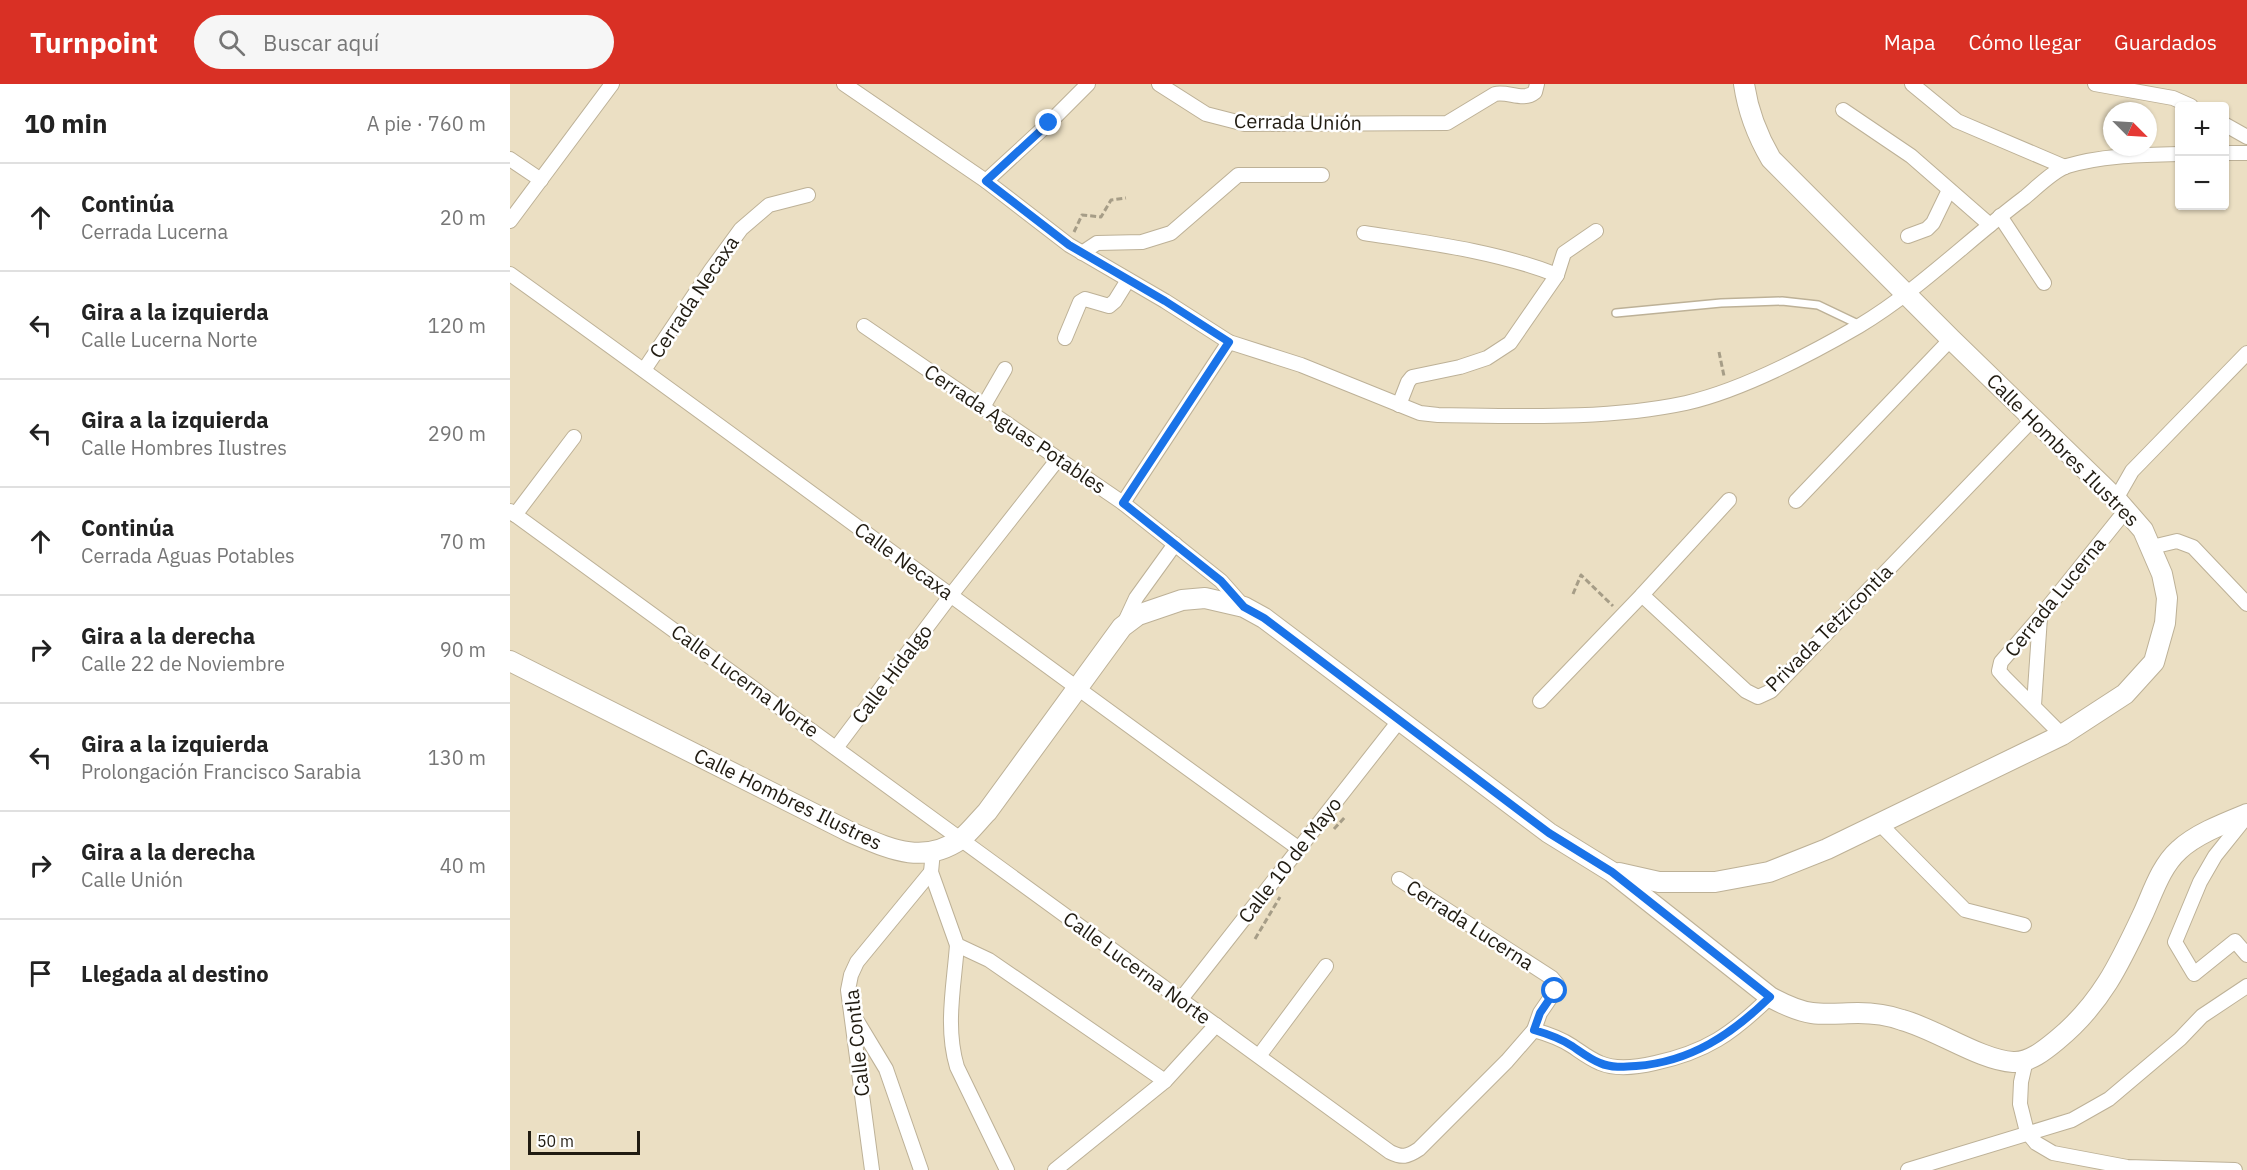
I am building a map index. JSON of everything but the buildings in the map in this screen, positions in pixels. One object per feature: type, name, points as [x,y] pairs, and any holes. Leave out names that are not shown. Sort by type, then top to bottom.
[{"type":"main road","name":"Calle Hombres Ilustres","points":[[1612,872],[1659,882],[1714,882],[1769,872],[1797,862],[2062,735],[2125,694],[2154,662],[2165,624],[2167,598],[2162,574],[2143,530],[2121,504],[1951,339],[1771,159],[1756,134],[1748,110],[1744,84]]},
{"type":"main road","name":"Calle Hombres Ilustres","points":[[510,661],[850,832],[892,850],[910,854],[933,852],[960,839],[987,812],[1122,627],[1138,615],[1182,600],[1205,598],[1244,607],[1264,618],[1549,833],[1612,872],[1770,997],[1793,1008],[1813,1013],[1885,1015],[1911,1022],[1992,1057],[2013,1062],[2026,1060]]},
{"type":"main road","points":[[2026,1060],[2048,1048],[2065,1034],[2108,984],[2164,868],[2179,850],[2220,824],[2247,815]]},
{"type":"street","points":[[510,221],[612,84]]},
{"type":"street","points":[[844,84],[986,181],[1082,254],[1229,342],[1301,365],[1420,413],[1438,415],[1605,414],[1686,403],[1726,390],[1791,363],[1860,325],[1908,294],[1995,221],[2065,167],[2115,157],[2175,154]]},
{"type":"street","points":[[986,181],[1088,84]]},
{"type":"street","name":"Cerrada Unión","points":[[1159,84],[1206,114],[1229,122],[1245,124],[1447,123],[1495,94],[1503,92],[1524,97],[1530,96],[1535,92],[1537,84]]},
{"type":"street","points":[[1912,84],[1957,121],[2065,167]]},
{"type":"street","points":[[2096,84],[2173,98],[2182,102]]},
{"type":"street","points":[[1844,110],[1911,156],[1949,190],[1995,221],[2044,283]]},
{"type":"street","points":[[2229,127],[2247,137]]},
{"type":"street","points":[[2229,153],[2247,153]]},
{"type":"street","points":[[510,159],[541,180]]},
{"type":"street","points":[[1082,254],[1097,243],[1142,242],[1171,233],[1238,175],[1322,174]]},
{"type":"street","points":[[1908,236],[1927,229],[1933,223],[1949,190]]},
{"type":"street","name":"Cerrada Necaxa","points":[[644,370],[741,229],[769,205],[808,195]]},
{"type":"street","points":[[1399,405],[1408,381],[1412,377],[1460,367],[1487,358],[1510,343],[1557,275],[1564,253],[1596,231]]},
{"type":"street","points":[[1364,233],[1508,259],[1557,275]]},
{"type":"street","name":"Calle Necaxa","points":[[510,274],[1078,690],[1298,848]]},
{"type":"street","points":[[1065,338],[1080,302],[1085,299],[1109,306],[1128,280]]},
{"type":"street","name":"Cerrada Aguas Potables","points":[[864,326],[1123,503],[1221,581],[1244,607]]},
{"type":"street","points":[[1796,501],[1951,339]]},
{"type":"street","points":[[1123,503],[1229,342]]},
{"type":"street","name":"Cerrada Lucerna","points":[[2062,735],[1999,670],[2001,662],[2040,617],[2121,504],[2132,471],[2247,352]]},
{"type":"street","points":[[983,406],[1005,369]]},
{"type":"street","name":"Privada Tetzicontla","points":[[1642,595],[1746,691],[1758,697],[1771,691],[2033,419]]},
{"type":"street","points":[[513,513],[574,436]]},
{"type":"street","name":"Calle Hidalgo","points":[[836,748],[951,595],[1058,459]]},
{"type":"street","points":[[1540,701],[1729,500]]},
{"type":"street","name":"Calle Lucerna Norte","points":[[513,513],[1390,1152],[1400,1157],[1409,1156],[1419,1149],[1507,1061],[1534,1030]]},
{"type":"street","points":[[2152,547],[2176,541],[2193,547],[2247,604]]},
{"type":"street","name":"Calle Hombres Ilustres","points":[[1122,627],[1136,597],[1174,544]]},
{"type":"street","points":[[2034,705],[2040,617]]},
{"type":"street","name":"Calle 10 de Mayo","points":[[1181,999],[1400,721]]},
{"type":"street","points":[[2247,815],[2215,856],[2200,882],[2175,942],[2194,974],[2235,941],[2247,955]]},
{"type":"street","points":[[1879,823],[1965,910],[2024,925]]},
{"type":"street","points":[[933,852],[931,872],[957,945],[950,1031],[952,1049],[957,1067],[1007,1170]]},
{"type":"street","name":"Calle Contla","points":[[872,1170],[848,990],[857,962],[931,872]]},
{"type":"street","name":"Cerrada Lucerna","points":[[1399,879],[1552,978],[1557,984],[1555,991],[1540,1013],[1534,1030]]},
{"type":"street","points":[[957,945],[989,960],[1165,1081]]},
{"type":"street","points":[[1259,1056],[1326,966]]},
{"type":"street","points":[[1908,1170],[2072,1120],[2109,1099],[2180,1039],[2202,1016],[2247,986]]},
{"type":"street","points":[[1534,1030],[1552,1035],[1602,1064],[1620,1067],[1644,1065],[1682,1057],[1705,1048],[1728,1034],[1770,997]]},
{"type":"street","points":[[851,1011],[886,1069],[921,1170]]},
{"type":"street","points":[[1055,1170],[1165,1081],[1216,1025]]},
{"type":"street","points":[[2026,1060],[2021,1082],[2020,1104],[2028,1132],[2036,1143],[2053,1153],[2127,1167],[2235,1170]]},
{"type":"lane","points":[[1616,313],[1721,303],[1782,301],[1818,305],[1860,325]]},
{"type":"path","points":[[1069,245],[1082,215],[1101,217],[1111,200],[1126,198]]},
{"type":"path","points":[[1719,352],[1726,390]]},
{"type":"path","points":[[1573,594],[1581,575],[1623,615]]},
{"type":"route","points":[[1049,123],[986,181],[1082,254],[1165,301],[1229,342],[1123,503],[1221,581],[1244,607],[1264,618],[1549,833],[1612,872],[1770,997],[1728,1034],[1705,1048],[1682,1057],[1644,1065],[1620,1067],[1602,1064],[1552,1035],[1534,1030],[1540,1013],[1555,991]]}]
